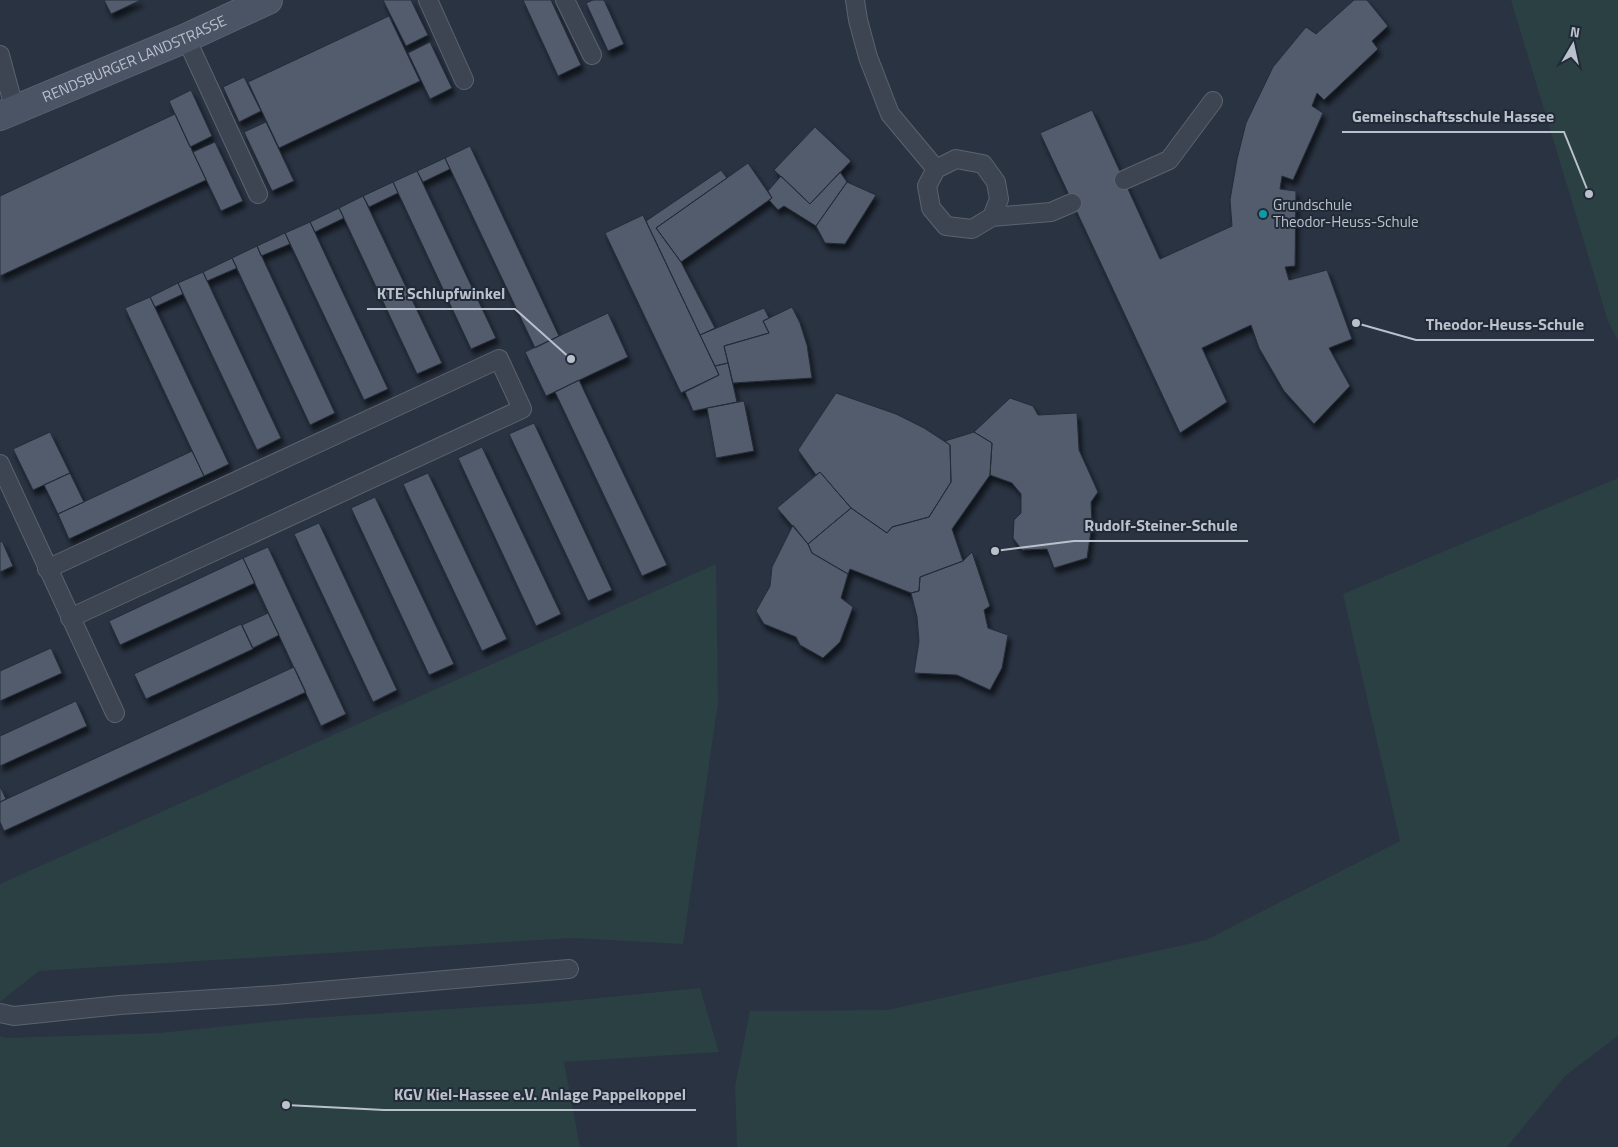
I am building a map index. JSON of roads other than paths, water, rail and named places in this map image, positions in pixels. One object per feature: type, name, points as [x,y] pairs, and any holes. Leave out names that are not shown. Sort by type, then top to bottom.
[{"type":"street","name":"RENDSBURGER LANDSTRASSE","points":[[7,114],[186,38],[268,0]]},
{"type":"lane","points":[[428,0],[464,80]]},
{"type":"lane","points":[[565,0],[592,54]]},
{"type":"lane","points":[[855,0],[858,20],[868,57],[890,114],[936,169]]},
{"type":"lane","points":[[186,38],[258,194]]},
{"type":"lane","points":[[0,55],[7,114]]},
{"type":"lane","points":[[1124,180],[1169,160],[1213,100]]},
{"type":"lane","points":[[992,217],[999,199],[996,182],[984,164],[956,159],[936,169],[927,186],[931,208],[946,226],[972,229],[992,217],[1051,212],[1072,203]]},
{"type":"lane","points":[[47,569],[498,359],[522,409],[70,618]]},
{"type":"lane","points":[[0,464],[115,713]]},
{"type":"lane","points":[[0,1013],[14,1016],[120,1004],[275,996],[569,969]]},
{"type":"place","name":"Gemeinschaftsschule Hassee","points":[[1589,194]]},
{"type":"place","name":"Grundschule Theodor-Heuss-Schule","points":[[1263,214]]},
{"type":"place","name":"Theodor-Heuss-Schule","points":[[1356,323]]},
{"type":"place","name":"KTE Schlupfwinkel","points":[[571,359]]},
{"type":"place","name":"Rudolf-Steiner-Schule","points":[[995,551]]},
{"type":"place","name":"KGV Kiel-Hassee e.V. Anlage Pappelkoppel","points":[[286,1105]]}]
